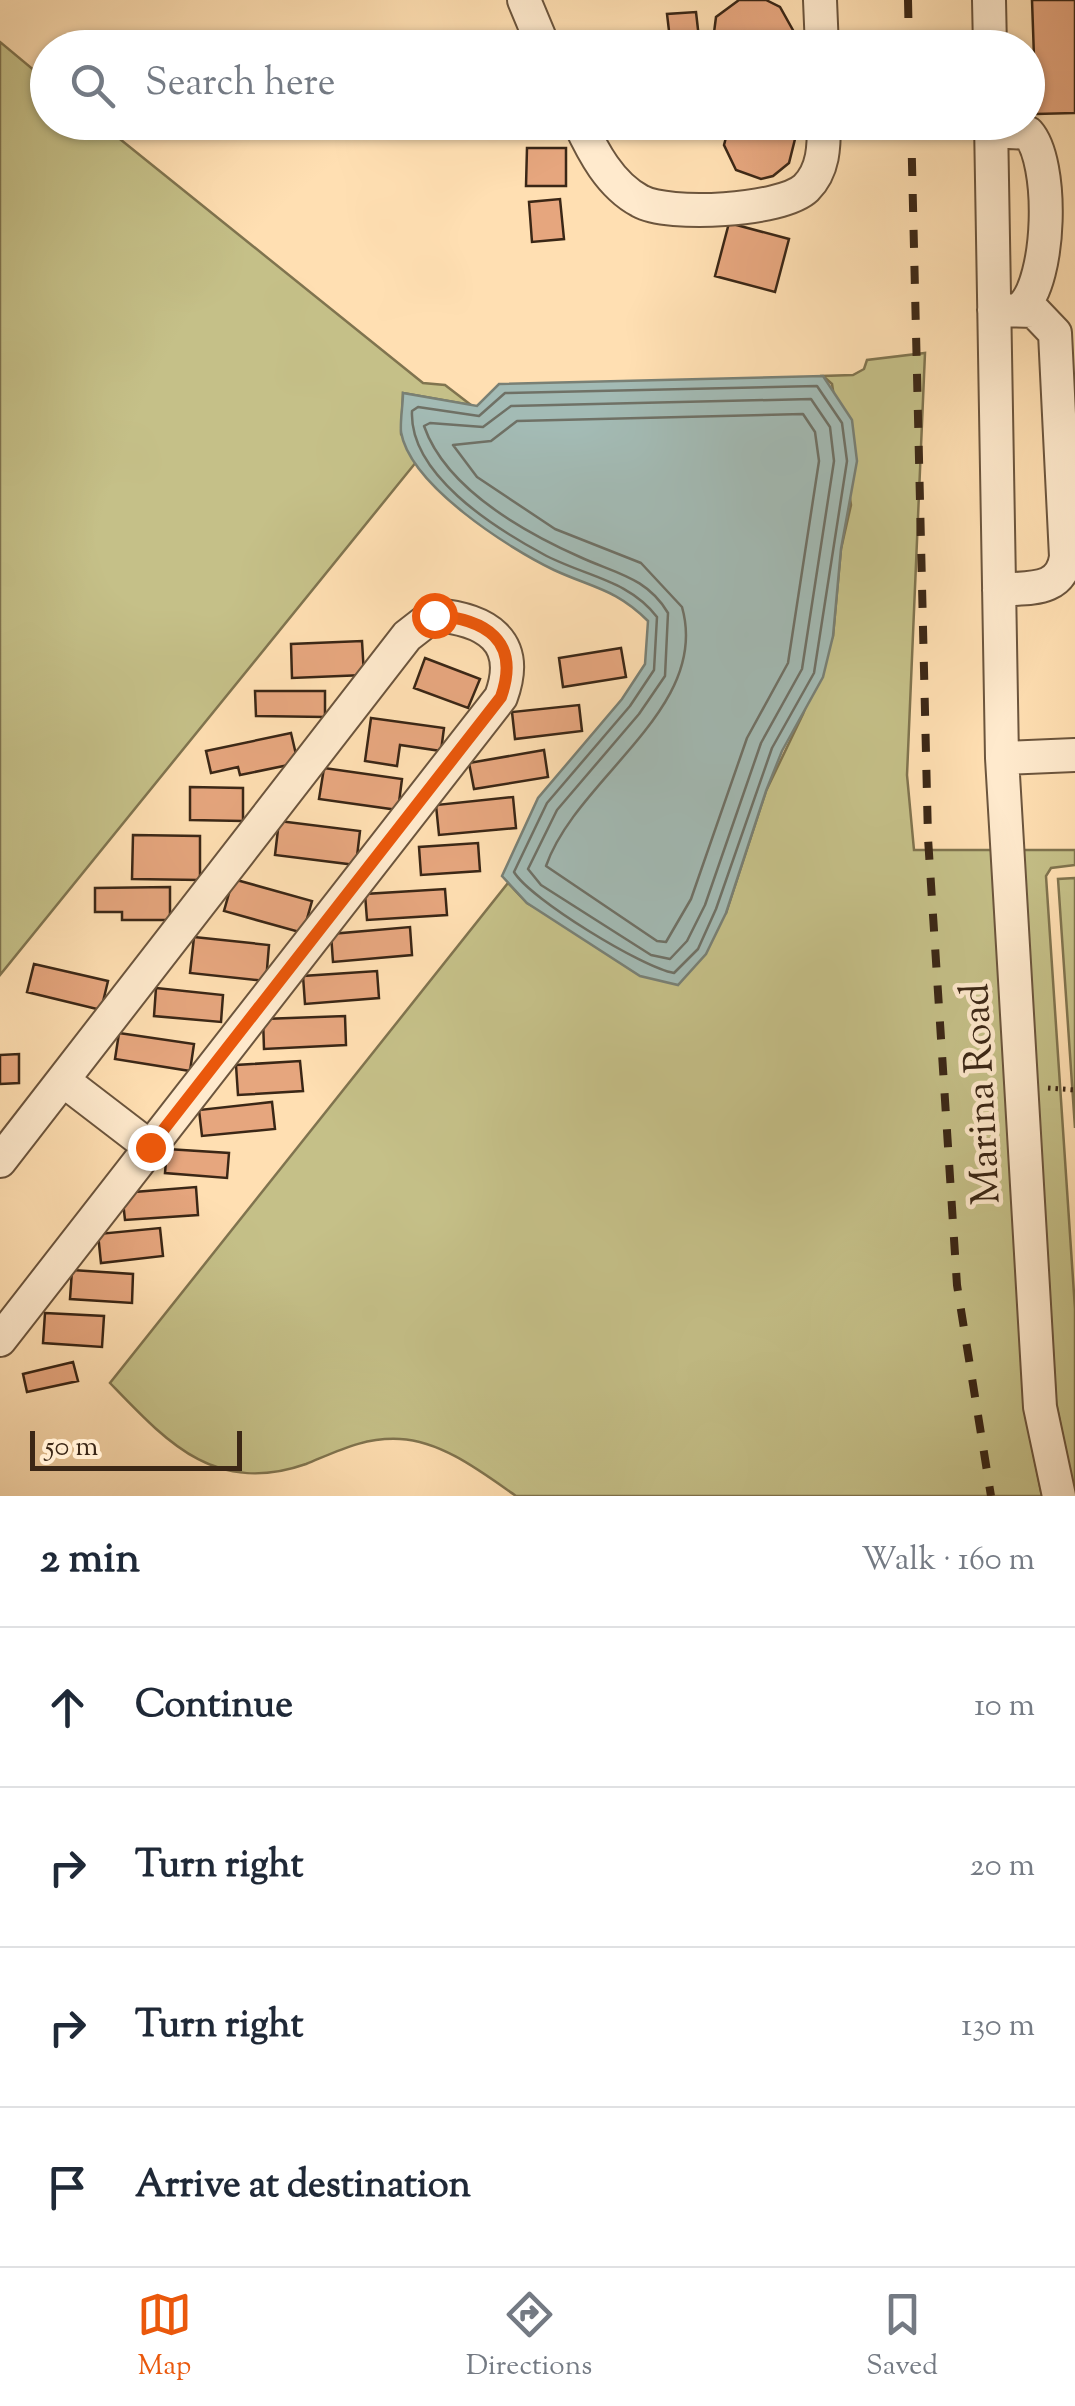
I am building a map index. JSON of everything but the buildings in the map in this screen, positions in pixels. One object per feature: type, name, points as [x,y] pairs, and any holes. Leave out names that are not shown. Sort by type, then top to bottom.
[{"type":"street","points":[[524,0],[536,30]]},
{"type":"street","points":[[820,0],[821,30]]},
{"type":"street","points":[[989,0],[990,30]]},
{"type":"street","points":[[590,140],[612,178],[636,200],[656,209],[683,210],[768,203],[796,196],[817,172],[824,140]]},
{"type":"street","name":"Marina Road","points":[[992,140],[1008,309],[999,590],[1002,758],[1040,1407],[1058,1496]]},
{"type":"street","points":[[1008,309],[1034,296],[1040,265],[1044,172],[1040,146],[1034,140]]},
{"type":"street","points":[[999,590],[1050,585],[1064,573],[1066,558],[1055,334],[1034,310],[1008,309]]},
{"type":"street","points":[[0,1161],[407,636],[434,615],[467,618],[488,627],[503,649],[508,676],[501,697],[0,1340]]},
{"type":"street","points":[[1002,758],[1075,755]]},
{"type":"street","points":[[64,1081],[150,1147]]},
{"type":"shaded area","points":[[0,42],[30,67],[30,140],[121,140],[423,383],[445,385],[471,405],[403,393],[401,434],[417,461],[0,975]]},
{"type":"shaded area","points":[[925,353],[907,775],[914,850],[992,850],[1025,1412],[1042,1496],[516,1496],[461,1460],[431,1446],[400,1439],[352,1446],[274,1472],[245,1473],[195,1458],[152,1425],[110,1383],[508,883],[527,903],[568,926],[726,913],[766,791],[803,714],[833,636],[841,549],[851,505],[832,384],[823,376],[853,375],[864,369],[867,360]]},
{"type":"shaded area","points":[[1023,850],[1075,850],[1075,865],[1051,868],[1046,876],[1075,1309],[1075,1496],[1056,1403]]},
{"type":"shaded area","points":[[1075,878],[1075,1128],[1058,879]]},
{"type":"water","points":[[823,376],[852,420],[857,461],[841,549],[833,636],[823,677],[782,751],[726,913],[706,954],[678,985],[640,976],[527,903],[502,876],[538,798],[622,699],[645,664],[648,621],[614,596],[512,547],[441,493],[408,452],[401,432],[403,393],[477,406],[499,384]]},
{"type":"railway","points":[[908,0],[909,30]]},
{"type":"railway","points":[[911,140],[928,838],[957,1285],[991,1496]]},
{"type":"route","points":[[150,1147],[501,697],[508,676],[503,649],[488,627],[467,618],[434,615]]}]
